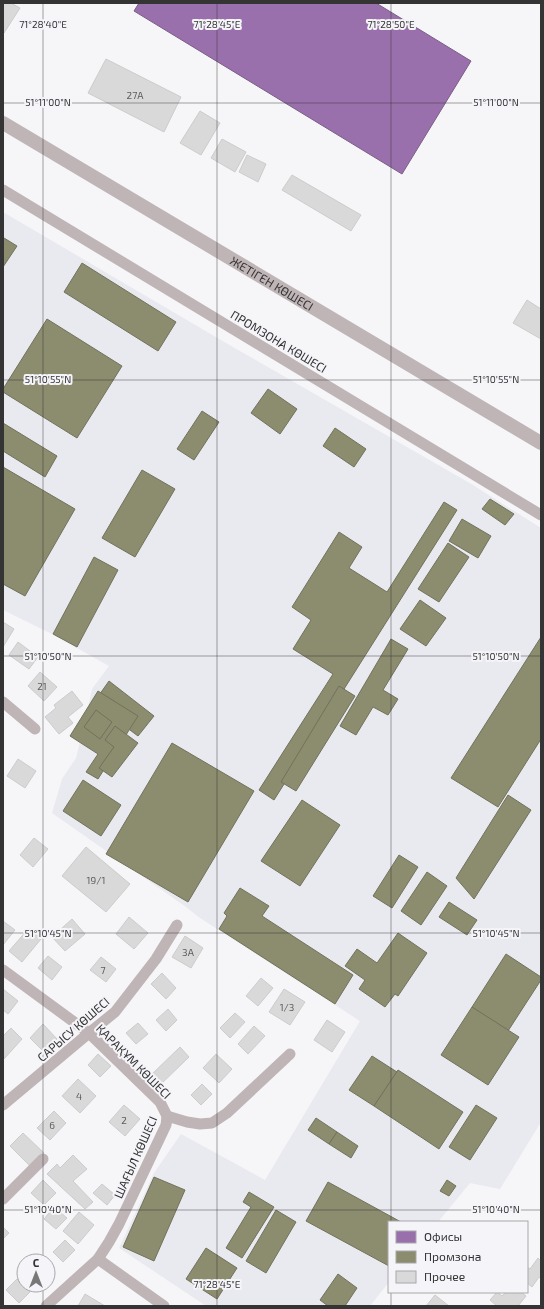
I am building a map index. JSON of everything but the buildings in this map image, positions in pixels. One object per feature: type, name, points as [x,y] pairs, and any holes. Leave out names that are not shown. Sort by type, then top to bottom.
[{"type":"street","name":"ЖЕТІГЕН КӨШЕСІ","points":[[3,123],[541,443]]},
{"type":"street","name":"ПРОМЗОНА КӨШЕСІ","points":[[3,190],[541,515]]},
{"type":"street","points":[[3,702],[35,729]]},
{"type":"street","name":"САРЫСУ КӨШЕСІ","points":[[3,1105],[115,1012],[156,959],[177,925]]},
{"type":"street","name":"ҚАРАҚҰМ КӨШЕСІ","points":[[3,970],[89,1033],[160,1102],[167,1116]]},
{"type":"street","name":"ШАҒЫЛ КӨШЕСІ","points":[[46,1306],[98,1259],[109,1242],[166,1125],[167,1116],[187,1122],[200,1124],[212,1123],[227,1113],[290,1054]]},
{"type":"street","points":[[3,1200],[43,1159]]},
{"type":"street","points":[[98,1259],[164,1306]]},
{"type":"shaded area","points":[[3,212],[226,343],[473,485],[541,528],[541,1122],[500,1189],[470,1183],[439,1221],[388,1221],[388,1283],[370,1306],[206,1306],[119,1248],[154,1173],[181,1134],[265,1180],[360,1021],[200,918],[52,813],[62,779],[76,758],[92,689],[109,666],[50,633],[3,610]]}]
